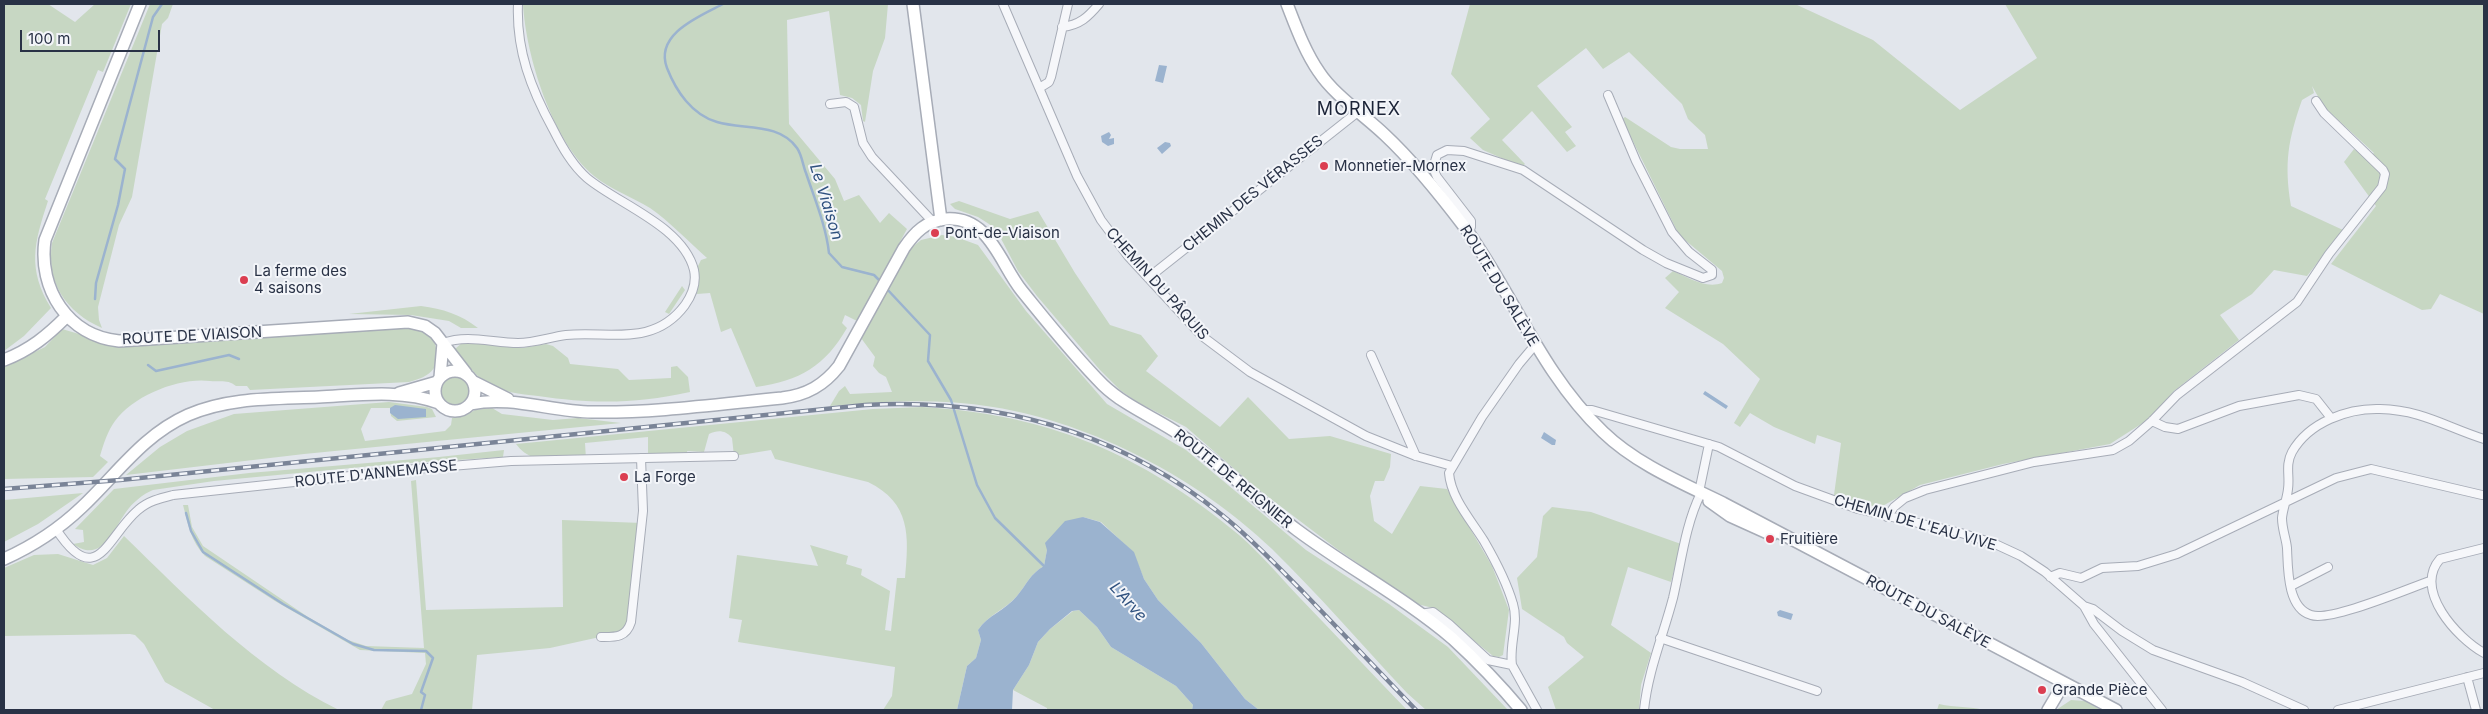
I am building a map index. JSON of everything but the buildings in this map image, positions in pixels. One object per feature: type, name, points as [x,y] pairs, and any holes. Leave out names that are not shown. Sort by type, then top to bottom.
[{"type":"main road","name":"ROUTE DE VIAISON","points":[[140,4],[45,240],[43,253],[45,275],[54,298],[67,316],[76,325],[89,333],[104,339],[119,341],[265,333],[408,322],[425,326],[435,333],[466,373]]},
{"type":"main road","points":[[470,404],[486,402],[519,403],[570,411],[611,412],[796,396],[825,382],[839,366],[904,248],[920,229],[937,221],[913,4]]},
{"type":"main road","name":"ROUTE DU SALÈVE","points":[[1287,4],[1305,48],[1320,74],[1409,159],[1467,231],[1552,372],[1604,434],[1627,452],[1700,493],[1724,513],[1747,525],[1793,541],[2116,710]]},
{"type":"main road","name":"ROUTE DE REIGNIER","points":[[937,221],[962,220],[986,234],[1019,286],[1090,371],[1113,394],[1188,441],[1298,531],[1420,614],[1474,659],[1521,710]]},
{"type":"main road","points":[[4,360],[20,354],[42,341],[67,316]]},
{"type":"main road","points":[[439,403],[435,393],[443,343]]},
{"type":"main road","points":[[397,394],[438,380],[452,370],[466,373],[474,382],[488,391],[519,403]]},
{"type":"main road","points":[[4,559],[24,550],[56,530],[84,505],[142,445],[165,427],[188,415],[228,402],[397,394],[439,403],[447,409],[455,411],[464,409],[470,404],[475,394],[474,382]]},
{"type":"main road","points":[[2048,710],[2064,683]]},
{"type":"street","points":[[443,343],[461,338],[518,343],[566,335],[623,335],[646,332],[664,326],[675,317],[691,297],[694,287],[694,270],[680,246],[638,211],[587,178],[569,158],[543,111],[528,77],[520,47],[518,4]]},
{"type":"street","name":"CHEMIN DU PÂQUIS","points":[[1003,4],[1088,197],[1114,239],[1202,336],[1239,364],[1366,436],[1416,456],[1452,466]]},
{"type":"street","points":[[1041,87],[1049,82],[1052,77],[1068,4]]},
{"type":"street","points":[[1062,27],[1074,26],[1082,21],[1099,4]]},
{"type":"street","points":[[1467,231],[1471,226],[1471,221],[1437,177],[1433,168],[1437,155],[1446,150],[1464,151],[1523,170],[1658,259],[1703,278],[1712,275],[1712,270],[1680,244],[1667,224],[1636,161],[1608,95]]},
{"type":"street","points":[[1887,517],[1894,507],[1905,498],[1925,490],[2034,462],[2113,450],[2129,441],[2152,422],[2177,395],[2297,302],[2329,254],[2382,187],[2385,174],[2324,113],[2316,100]]},
{"type":"street","points":[[830,104],[846,102],[854,107],[860,134],[869,153],[937,221]]},
{"type":"street","name":"CHEMIN DES VÉRASSES","points":[[1148,278],[1358,111]]},
{"type":"street","points":[[1535,345],[1519,364],[1449,473],[1455,493],[1484,542],[1513,603],[1514,620],[1510,653],[1512,665],[1537,710]]},
{"type":"street","points":[[1371,356],[1416,456]]},
{"type":"street","points":[[2152,422],[2178,429],[2240,406],[2299,395],[2316,399],[2331,418]]},
{"type":"street","points":[[2430,581],[2322,617],[2312,616],[2300,609],[2291,586],[2282,527],[2288,487],[2287,468],[2293,450],[2308,434],[2331,418],[2350,412],[2370,409],[2420,413],[2484,439]]},
{"type":"street","name":"CHEMIN DE L'EAU VIVE","points":[[1582,410],[1592,410],[1709,444],[1802,489],[1887,517],[1961,533],[1993,543],[2021,556],[2050,577],[2084,606],[2094,624],[2162,710]]},
{"type":"street","points":[[1644,710],[1647,684],[1672,601],[1692,517],[1700,493],[1709,444]]},
{"type":"street","name":"ROUTE D'ANNEMASSE","points":[[56,530],[73,552],[90,557],[101,554],[139,509],[146,504],[174,495],[416,469],[511,461],[734,456]]},
{"type":"street","points":[[601,637],[621,636],[627,632],[631,622],[643,511],[641,458]]},
{"type":"street","points":[[2050,577],[2056,572],[2084,578],[2102,568],[2144,564],[2185,550],[2336,478],[2365,469],[2382,471],[2482,495]]},
{"type":"street","points":[[2484,548],[2440,559],[2432,572],[2430,581],[2443,613],[2468,641],[2484,653]]},
{"type":"street","points":[[2291,586],[2328,567]]},
{"type":"street","points":[[2084,606],[2093,609],[2122,631],[2153,650],[2242,682],[2304,710]]},
{"type":"street","points":[[1420,614],[1432,612],[1449,624],[1488,660],[1512,665]]},
{"type":"street","points":[[1660,638],[1817,691]]},
{"type":"street","points":[[2338,710],[2484,673]]},
{"type":"street","points":[[2467,677],[2476,710]]},
{"type":"green space","points":[[4,4],[48,4],[75,22],[95,4],[131,4],[103,72],[98,70],[45,199],[48,201],[39,230],[35,256],[38,281],[51,308],[24,336],[4,351]]},
{"type":"green space","points":[[150,4],[173,4],[168,18],[162,24],[132,197],[119,225],[98,307],[102,328],[78,314],[61,294],[52,271],[52,243]]},
{"type":"green space","points":[[523,4],[888,4],[885,38],[873,71],[865,122],[863,121],[861,105],[852,98],[840,95],[829,11],[787,20],[789,124],[835,179],[844,201],[859,195],[880,223],[889,213],[907,229],[857,321],[845,315],[842,323],[847,328],[839,341],[820,362],[810,370],[786,381],[756,387],[731,328],[721,332],[710,293],[697,294],[698,266],[701,260],[707,258],[657,213],[594,176],[579,161],[566,142],[554,120],[536,72],[529,48]]},
{"type":"green space","points":[[1470,4],[1795,4],[1873,40],[1960,110],[2037,58],[2005,4],[2484,4],[2484,314],[2440,294],[2431,309],[2422,310],[2331,264],[2376,206],[2344,162],[2354,149],[2366,158],[2374,153],[2324,107],[2312,86],[2314,93],[2302,100],[2293,127],[2288,164],[2291,206],[2343,230],[2307,276],[2274,270],[2252,294],[2220,315],[2239,340],[2174,391],[2149,419],[2110,444],[2003,464],[1920,485],[1879,508],[1834,495],[1841,443],[1817,435],[1815,444],[1774,427],[1750,413],[1740,427],[1734,423],[1760,379],[1723,344],[1665,308],[1679,292],[1665,278],[1673,271],[1697,282],[1709,284],[1722,283],[1724,278],[1722,271],[1679,235],[1622,119],[1625,117],[1671,147],[1680,149],[1708,149],[1705,135],[1688,119],[1682,104],[1629,52],[1603,69],[1586,48],[1537,86],[1572,127],[1565,132],[1576,146],[1567,152],[1532,111],[1502,140],[1525,164],[1522,167],[1483,150],[1470,138],[1490,119],[1451,74]]},
{"type":"green space","points":[[959,201],[1010,219],[1038,211],[1075,273],[1110,325],[1141,335],[1158,356],[1146,371],[1220,427],[1248,397],[1289,439],[1330,436],[1391,454],[1390,467],[1384,481],[1375,481],[1370,496],[1374,521],[1392,534],[1420,486],[1447,489],[1492,566],[1509,610],[1503,655],[1499,657],[1493,656],[1433,608],[1417,604],[1337,549],[1255,487],[1186,427],[1137,402],[1120,390],[1100,370],[1037,296],[1018,271],[998,233],[978,217],[955,209],[950,204]]},
{"type":"green space","points":[[942,235],[956,237],[978,245],[1026,311],[1107,404],[1186,450],[1306,550],[1389,604],[1448,647],[1508,710],[1426,710],[1407,693],[1289,566],[1243,523],[1178,478],[1143,458],[1106,441],[1069,426],[1031,415],[972,404],[912,401],[830,406],[839,391],[845,386],[850,394],[892,392],[886,377],[873,366],[875,357],[861,338],[911,248],[921,240]]},
{"type":"green space","points":[[682,286],[685,290],[669,314],[665,312]]},
{"type":"green space","points":[[421,306],[451,313],[465,319],[478,328],[461,328],[449,321],[411,315],[349,314]]},
{"type":"green space","points":[[409,325],[432,336],[435,345],[437,360],[435,366],[426,376],[409,382],[250,390],[247,386],[236,386],[224,381],[185,382],[172,385],[145,396],[123,412],[115,421],[104,442],[100,456],[108,462],[93,477],[4,479],[4,367],[45,347],[62,329],[120,346]]},
{"type":"green space","points":[[463,342],[522,348],[546,344],[553,346],[568,358],[570,364],[618,369],[629,380],[671,378],[671,367],[677,366],[688,377],[690,392],[651,399],[614,402],[558,399],[511,392],[498,389],[486,383],[475,373],[455,349]]},
{"type":"green space","points":[[455,377],[465,381],[469,391],[465,401],[455,405],[445,401],[441,391],[445,381]]},
{"type":"green space","points":[[389,402],[427,407],[432,409],[436,417],[397,421],[391,416],[390,408],[371,408],[361,429],[365,441],[445,431],[451,425],[452,418],[466,415],[475,410],[492,408],[502,414],[553,420],[578,418],[621,423],[304,454],[126,475],[160,447],[187,431],[234,414]]},
{"type":"green space","points":[[922,407],[968,411],[1052,429],[1091,443],[1129,461],[1166,482],[1203,507],[1247,542],[1407,710],[1259,710],[1245,699],[1201,643],[1158,600],[1144,579],[1133,552],[1101,522],[1083,517],[1047,550],[1044,566],[1032,576],[1017,596],[987,620],[978,630],[981,640],[976,658],[967,666],[957,710],[883,710],[892,696],[895,667],[738,642],[742,620],[729,618],[737,555],[818,566],[810,545],[848,556],[846,564],[862,569],[861,575],[890,591],[885,630],[891,631],[897,578],[905,578],[907,548],[904,522],[900,511],[882,490],[868,482],[775,459],[771,450],[734,456],[732,438],[727,433],[721,432],[709,434],[704,452],[687,451],[689,457],[648,458],[648,437],[585,443],[586,459],[539,459],[530,456],[516,444],[873,409]]},
{"type":"green space","points":[[504,450],[503,457],[394,464],[214,481],[153,490],[131,505],[105,543],[98,548],[91,550],[83,549],[73,544],[84,542],[83,530],[75,529],[114,489],[249,473]]},
{"type":"green space","points":[[416,480],[426,610],[563,607],[562,520],[642,523],[627,631],[550,648],[477,655],[472,710],[381,710],[386,701],[412,694],[426,664],[425,653],[360,650],[275,601],[200,551],[188,526],[183,505],[188,505],[192,527],[203,546],[308,617],[348,640],[366,646],[424,648],[411,481]]},
{"type":"green space","points":[[83,493],[38,524],[4,542],[4,500]]},
{"type":"green space","points":[[1552,507],[1591,512],[1681,544],[1671,582],[1628,567],[1611,625],[1651,653],[1641,685],[1639,710],[1556,710],[1548,687],[1584,657],[1567,643],[1564,637],[1522,609],[1517,578],[1537,557],[1543,516]]},
{"type":"green space","points":[[124,536],[225,632],[252,654],[280,675],[339,710],[215,710],[165,682],[144,644],[135,635],[4,636],[4,568],[34,555],[58,554],[93,565],[107,558]]},
{"type":"green space","points":[[1079,610],[1097,627],[1111,647],[1176,686],[1193,705],[1192,710],[1047,710],[1047,708],[1013,690],[1029,665],[1038,642],[1050,629],[1073,611]]},
{"type":"green space","points":[[2071,700],[2085,701],[2101,710],[2056,710]]},
{"type":"green space","points":[[1939,704],[1973,708],[1984,710],[1937,710]]},
{"type":"water","points":[[1159,65],[1167,66],[1163,83],[1155,81]]},
{"type":"water","points":[[1109,132],[1111,135],[1109,139],[1114,138],[1114,144],[1108,146],[1102,142],[1101,136]]},
{"type":"water","points":[[1165,142],[1170,143],[1171,146],[1162,154],[1157,148]]},
{"type":"water","points":[[1705,391],[1728,406],[1726,409],[1703,394]]},
{"type":"water","points":[[395,405],[426,409],[426,417],[398,419],[390,413],[390,408]]},
{"type":"water","points":[[1544,432],[1556,440],[1555,445],[1541,438]]},
{"type":"water","name":"L'Arve","points":[[1083,517],[1100,522],[1134,552],[1144,579],[1158,600],[1201,643],[1245,699],[1259,710],[1192,710],[1193,705],[1176,686],[1111,647],[1097,627],[1079,610],[1072,611],[1050,629],[1038,642],[1029,665],[1013,690],[1012,710],[957,710],[967,666],[976,658],[981,640],[978,630],[987,620],[1013,601],[1032,576],[1044,566],[1047,550],[1045,543],[1065,521]]},
{"type":"water","points":[[1780,610],[1793,614],[1791,620],[1778,616],[1777,612]]},
{"type":"waterway","points":[[95,299],[96,283],[118,205],[125,169],[115,159],[153,17],[162,4]]},
{"type":"waterway","name":"Le Viaison","points":[[723,4],[682,28],[667,45],[665,56],[667,68],[675,85],[686,101],[708,119],[727,124],[771,130],[789,140],[797,148],[801,157],[823,223],[829,253],[842,267],[874,275],[881,282]]},
{"type":"waterway","name":"Le Viaison","points":[[886,288],[930,335],[928,361],[951,400],[977,485],[995,518],[1045,567]]},
{"type":"waterway","points":[[148,365],[156,371],[229,355],[239,359]]},
{"type":"waterway","points":[[186,513],[191,531],[203,552],[283,604],[353,644],[374,650],[426,651],[433,658],[421,692],[425,695],[421,710]]},
{"type":"railway","points":[[4,489],[120,480],[865,405],[914,404],[961,407],[1008,415],[1054,426],[1098,441],[1141,461],[1182,486],[1222,515],[1254,543],[1416,710]]},
{"type":"place","name":"Monnetier-Mornex","points":[[1324,166]]},
{"type":"place","name":"Pont-de-Viaison","points":[[935,233]]},
{"type":"place","name":"La ferme des 4 saisons","points":[[244,280]]},
{"type":"place","name":"La Forge","points":[[624,477]]},
{"type":"place","name":"Fruitière","points":[[1770,539]]},
{"type":"place","name":"Grande Pièce","points":[[2042,690]]},
{"type":"district","name":"MORNEX","points":[[1359,110]]}]
